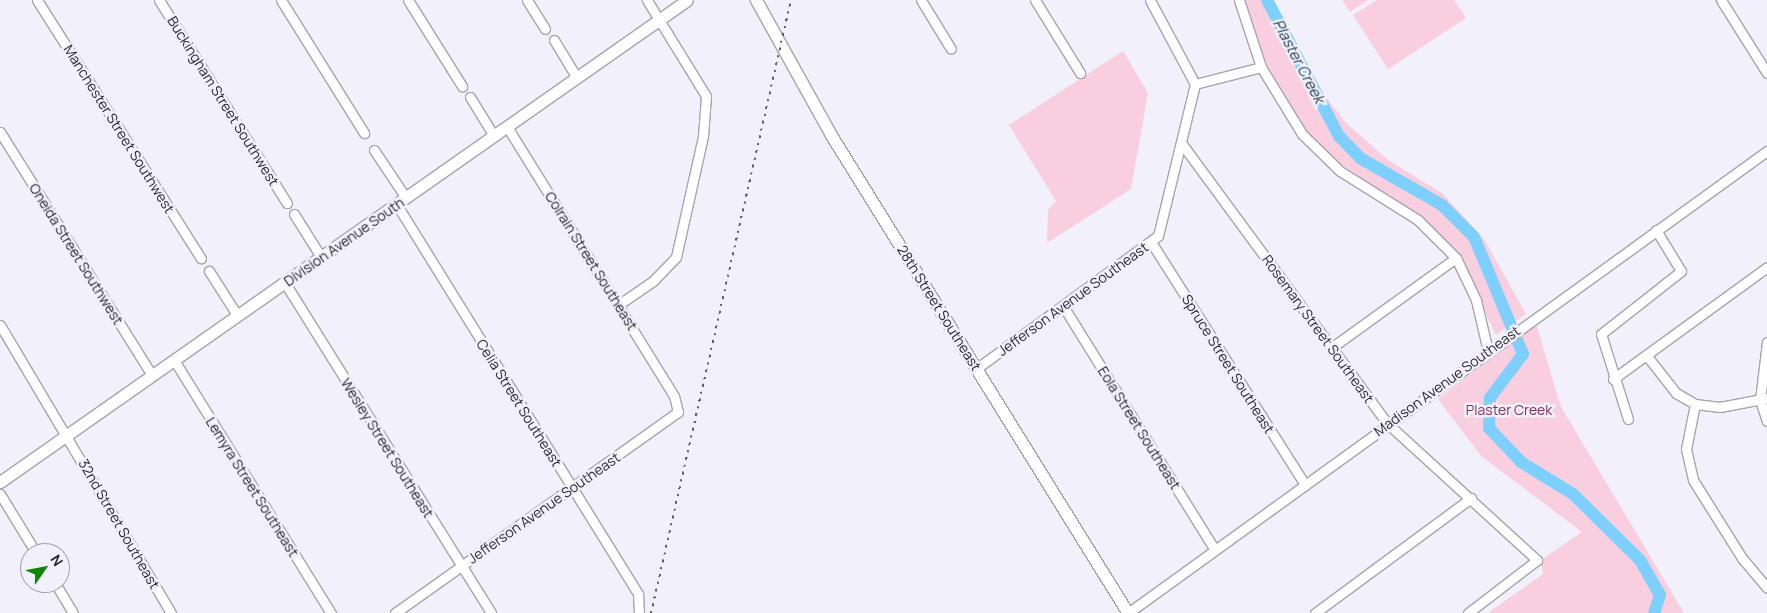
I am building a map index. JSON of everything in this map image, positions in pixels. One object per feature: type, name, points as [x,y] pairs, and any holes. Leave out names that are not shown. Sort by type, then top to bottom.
[{"type":"main road","name":"Division Avenue South","points":[[0,482],[687,0]]},
{"type":"main road","name":"28th Street Southeast","points":[[756,0],[809,98],[1128,613]]},
{"type":"street","name":"Manchester Street Southwest","points":[[37,0],[201,258]]},
{"type":"street","name":"Buckingham Street Southwest","points":[[159,0],[287,203]]},
{"type":"street","points":[[281,0],[364,133]]},
{"type":"street","points":[[408,0],[462,86]]},
{"type":"street","points":[[527,0],[545,29]]},
{"type":"street","points":[[618,305],[653,281],[676,257],[703,136],[706,96],[647,0]]},
{"type":"street","points":[[921,0],[951,50]]},
{"type":"street","points":[[1034,0],[1080,73]]},
{"type":"street","points":[[1150,0],[1195,84],[1261,67]]},
{"type":"street","points":[[1239,0],[1261,67],[1287,114],[1319,152],[1418,220],[1456,258],[1476,300],[1488,351]]},
{"type":"street","points":[[1721,0],[1767,72]]},
{"type":"street","points":[[554,40],[577,78]]},
{"type":"street","name":"Jefferson Avenue Southeast","points":[[976,369],[1152,242],[1164,217],[1195,84]]},
{"type":"street","points":[[470,97],[494,136]]},
{"type":"street","name":"Colrain Street Southeast","points":[[507,127],[674,396]]},
{"type":"street","name":"Oneida Street Southwest","points":[[0,132],[152,376]]},
{"type":"street","name":"Rosemary Street Southeast","points":[[1182,144],[1330,348],[1388,424],[1537,560],[1468,613]]},
{"type":"street","name":"Celia Street Southeast","points":[[374,150],[401,201],[640,603],[639,613]]},
{"type":"street","name":"Madison Avenue Southeast","points":[[1128,613],[1527,322],[1767,150]]},
{"type":"street","points":[[294,214],[321,257]]},
{"type":"street","points":[[1628,419],[1613,380],[1602,331],[1682,271],[1656,230]]},
{"type":"street","name":"Spruce Street Southeast","points":[[1152,242],[1305,485]]},
{"type":"street","points":[[1330,348],[1456,258]]},
{"type":"street","points":[[1613,380],[1767,267]]},
{"type":"street","points":[[209,270],[238,315]]},
{"type":"street","name":"Wesley Street Southeast","points":[[285,283],[491,613]]},
{"type":"street","name":"Eola Street Southeast","points":[[1063,306],[1215,550]]},
{"type":"street","name":"32nd Street Southeast","points":[[0,325],[68,436],[171,613]]},
{"type":"street","points":[[1767,342],[1763,399],[1767,421]]},
{"type":"street","points":[[1647,356],[1676,393],[1695,404],[1720,407],[1763,399]]},
{"type":"street","name":"Lemyra Street Southeast","points":[[174,360],[331,613]]},
{"type":"street","name":"Jefferson Avenue Southeast","points":[[395,613],[674,418],[678,412],[674,396]]},
{"type":"street","points":[[1695,404],[1686,449],[1693,480],[1742,558],[1767,588]]},
{"type":"street","points":[[0,494],[30,543]]},
{"type":"street","points":[[1315,613],[1471,498]]},
{"type":"street","points":[[60,593],[73,613]]},
{"type":"green space","name":"Plaster Creek","points":[[1243,0],[1272,0],[1314,81],[1345,122],[1388,160],[1442,193],[1484,239],[1526,314],[1496,335],[1456,253],[1432,227],[1328,155],[1304,129],[1267,65]]},
{"type":"green space","points":[[1342,0],[1368,0],[1350,12]]},
{"type":"green space","points":[[1377,0],[1454,0],[1466,18],[1388,69],[1353,15]]},
{"type":"green space","points":[[1123,51],[1148,93],[1131,189],[1047,243],[1048,210],[1056,201],[1009,125]]},
{"type":"green space","name":"Plaster Creek","points":[[1536,324],[1561,407],[1684,613],[1488,613],[1543,574],[1541,560],[1582,532],[1481,456],[1438,399]]},
{"type":"waterway","name":"Plaster Creek","points":[[1267,0],[1339,136],[1360,158],[1442,205],[1474,237],[1523,354],[1490,398],[1489,428],[1521,462],[1573,494],[1640,560],[1660,595],[1654,613]]},
{"type":"railway","points":[[651,613],[791,0]]}]
